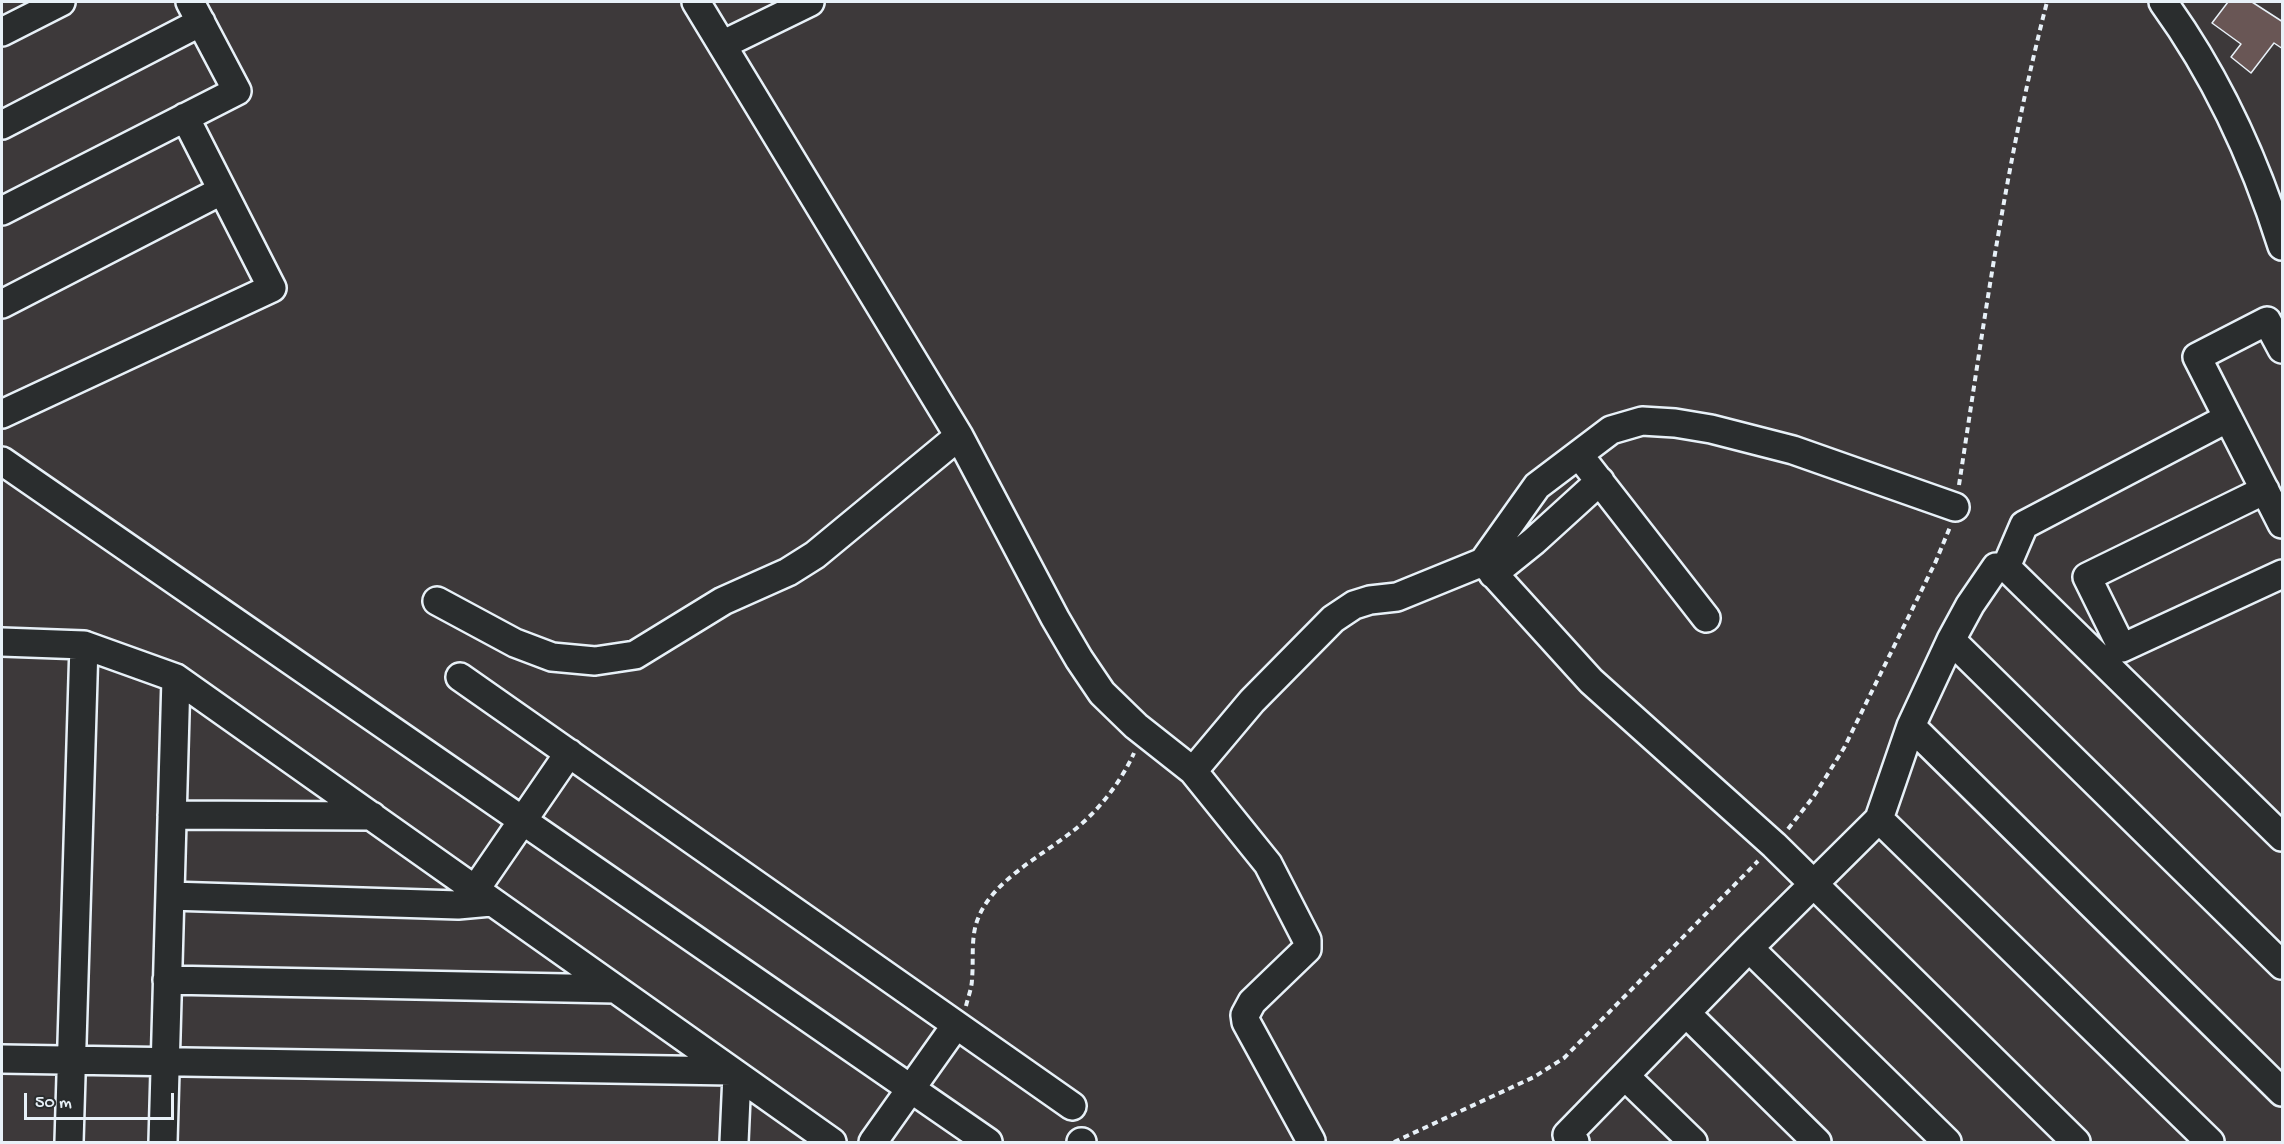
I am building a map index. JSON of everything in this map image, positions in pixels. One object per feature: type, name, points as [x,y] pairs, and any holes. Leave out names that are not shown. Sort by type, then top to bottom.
[{"type":"street","points":[[2,32],[61,2]]},
{"type":"street","points":[[696,2],[959,435],[1079,660],[1102,693],[1144,733],[1193,771],[1268,864],[1307,940],[1305,953],[1252,1002],[1245,1015],[1246,1022],[1311,1141]]},
{"type":"street","points":[[722,45],[810,2]]},
{"type":"street","points":[[2163,2],[2192,45],[2250,155],[2283,246]]},
{"type":"street","points":[[2,125],[195,12],[237,91],[2,211]]},
{"type":"street","points":[[2,414],[272,288],[185,117]]},
{"type":"street","points":[[2,304],[221,191]]},
{"type":"street","points":[[2283,349],[2267,321],[2197,357],[2283,524]]},
{"type":"street","points":[[2006,567],[2024,525],[2228,418]]},
{"type":"street","points":[[1488,568],[1537,486],[1611,429],[1642,421],[1675,423],[1710,429],[1793,450],[1955,507]]},
{"type":"street","points":[[437,601],[516,643],[552,657],[595,661],[635,655],[723,601],[788,572],[815,555],[959,435]]},
{"type":"street","points":[[1579,454],[1706,618]]},
{"type":"street","points":[[2,460],[988,1143]]},
{"type":"street","points":[[1193,771],[1252,701],[1332,619],[1354,605],[1370,600],[1397,597],[1488,568],[1534,542],[1600,482]]},
{"type":"street","points":[[2265,490],[2078,582],[2122,648],[2283,574]]},
{"type":"street","points":[[1575,1143],[1567,1135],[1749,948],[1879,819],[1911,726],[1951,640],[1993,569],[2000,566],[2006,567],[2283,837]]},
{"type":"street","points":[[1488,568],[1591,681],[1774,845],[2076,1143]]},
{"type":"street","points":[[1951,640],[2283,965]]},
{"type":"street","points":[[2,642],[84,645],[176,678],[826,1140]]},
{"type":"street","points":[[69,1143],[84,645]]},
{"type":"street","points":[[460,676],[1072,1106]]},
{"type":"street","points":[[163,1143],[176,678]]},
{"type":"street","points":[[1911,726],[2283,1092]]},
{"type":"street","points":[[170,896],[458,905],[483,896],[522,820],[569,753]]},
{"type":"street","points":[[172,815],[372,816]]},
{"type":"street","points":[[1879,819],[2210,1143]]},
{"type":"street","points":[[1749,948],[1947,1143]]},
{"type":"street","points":[[167,980],[615,989]]},
{"type":"street","points":[[1686,1013],[1817,1143]]},
{"type":"street","points":[[873,1143],[956,1025]]},
{"type":"street","points":[[2,1059],[734,1073]]},
{"type":"street","points":[[734,1073],[735,1143]]},
{"type":"street","points":[[1625,1076],[1693,1143]]},
{"type":"path","points":[[1394,1143],[1534,1077],[1564,1058],[1774,845],[1814,796],[1844,748],[1936,561],[1950,526],[1955,507],[1999,230],[2037,40],[2047,2]]},
{"type":"path","points":[[956,1025],[966,1009],[972,981],[973,942],[978,918],[988,898],[1025,866],[1085,821],[1104,801],[1132,758],[1144,733]]},
{"type":"building","points":[[2228,2],[2252,2],[2283,22],[2283,49],[2274,43],[2251,73],[2231,57],[2241,44],[2212,23]]}]
